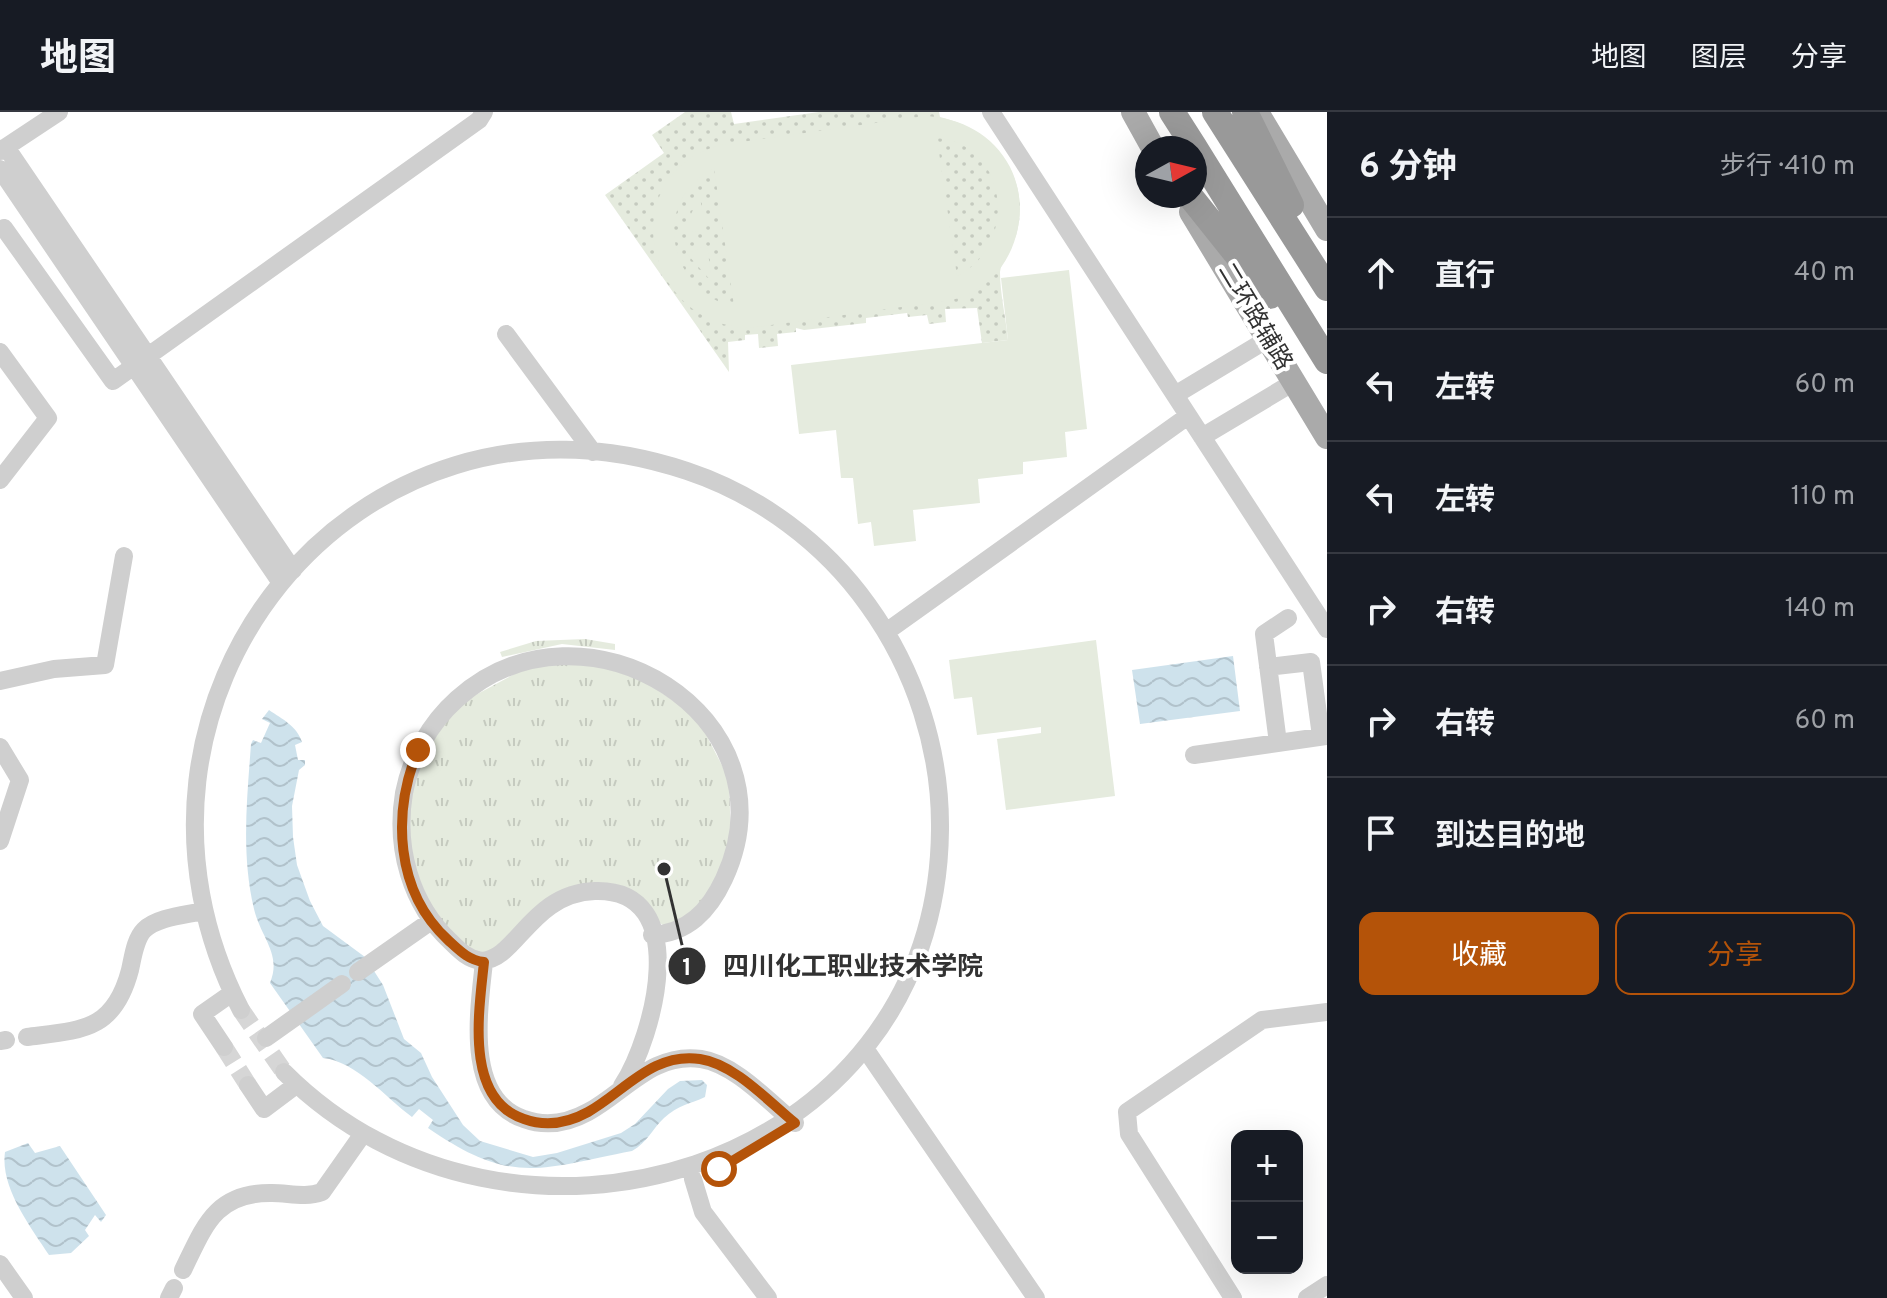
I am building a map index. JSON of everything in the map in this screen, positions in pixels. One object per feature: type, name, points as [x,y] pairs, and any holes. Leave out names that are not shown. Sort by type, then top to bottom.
[{"type":"highway","points":[[1172,112],[1187,136]]},
{"type":"highway","points":[[1215,112],[1327,288]]},
{"type":"highway","points":[[1245,112],[1327,276]]},
{"type":"highway","points":[[1207,167],[1327,361]]},
{"type":"highway","points":[[1200,208],[1327,368]]},
{"type":"main road","points":[[1133,112],[1146,136]]},
{"type":"main road","points":[[1256,112],[1327,229]]},
{"type":"main road","name":"二环路辅路","points":[[1189,208],[1327,437]]},
{"type":"street","points":[[59,112],[4,143],[141,361],[287,576]]},
{"type":"street","points":[[4,228],[113,381],[479,120],[484,112]]},
{"type":"street","points":[[991,112],[1327,629]]},
{"type":"street","points":[[0,169],[141,361]]},
{"type":"street","points":[[506,334],[593,452]]},
{"type":"street","points":[[1175,395],[1268,339]]},
{"type":"street","points":[[0,352],[48,418],[0,480]]},
{"type":"street","points":[[1202,437],[1294,382]]},
{"type":"street","points":[[886,632],[1188,416]]},
{"type":"street","points":[[241,1010],[203,911],[193,824],[202,741],[230,663],[257,615],[287,576],[354,517],[426,477],[506,455],[593,452],[643,458],[722,485],[770,511],[834,564],[886,632],[910,679],[928,732],[938,786],[940,842],[933,897],[919,951],[897,1001],[866,1050],[832,1091],[795,1123],[744,1157],[693,1179],[613,1199],[530,1200],[449,1182],[398,1161],[360,1138],[290,1078],[264,1109],[248,1085]]},
{"type":"street","points":[[0,681],[54,669],[105,665],[124,556]]},
{"type":"street","points":[[1278,743],[1264,634],[1288,618]]},
{"type":"street","points":[[622,1086],[638,1062],[657,999],[659,966],[652,935],[640,909],[629,899],[604,891],[581,892],[552,903],[522,929],[500,956],[484,962],[462,953],[431,921],[411,883],[401,826],[405,787],[428,733],[466,690],[499,670],[536,658],[581,655],[626,664],[674,689],[711,729],[733,778],[737,827],[723,880],[704,911],[690,924],[671,933],[652,935]]},
{"type":"street","points":[[1194,755],[1324,736],[1311,662],[1268,667]]},
{"type":"street","points":[[0,747],[15,767],[20,780],[0,841]]},
{"type":"street","points":[[27,1037],[85,1028],[102,1021],[122,993],[141,933],[154,924],[203,911]]},
{"type":"street","points":[[366,967],[431,921]]},
{"type":"street","points":[[484,962],[480,1046],[488,1085],[499,1105],[531,1122],[561,1122],[589,1111],[622,1086],[673,1060],[702,1059],[727,1070],[795,1123]]},
{"type":"street","points":[[266,1038],[342,984]]},
{"type":"street","points":[[224,1047],[202,1014],[232,993]]},
{"type":"street","points":[[1233,1298],[1129,1134],[1127,1112],[1262,1020],[1327,1012]]},
{"type":"street","points":[[866,1050],[1036,1298]]},
{"type":"street","points":[[183,1270],[206,1222],[223,1206],[257,1193],[306,1196],[322,1192],[360,1138]]},
{"type":"street","points":[[693,1179],[703,1212],[768,1298]]},
{"type":"street","points":[[0,1264],[24,1298]]},
{"type":"street","points":[[1307,1298],[1327,1285]]},
{"type":"green space","points":[[685,112],[731,112],[734,124],[819,112],[939,112],[940,117],[976,132],[1004,158],[1018,192],[1020,211],[1017,232],[1000,272],[1008,340],[982,343],[977,308],[945,309],[946,322],[929,324],[927,315],[908,317],[907,313],[866,318],[866,323],[804,330],[796,328],[796,332],[777,334],[778,346],[759,348],[758,334],[745,335],[745,340],[728,342],[729,372],[605,195],[664,153],[652,135]]},
{"type":"green space","points":[[925,116],[951,120],[985,137],[995,145],[1010,167],[1020,203],[1014,241],[996,274],[982,287],[956,299],[747,328],[711,320],[683,301],[664,275],[654,245],[654,214],[665,185],[687,161],[720,145]],"holes":[[[937,138],[961,144],[979,158],[991,176],[997,198],[997,221],[990,243],[977,262],[957,276]],[[714,168],[734,306],[733,307],[711,297],[694,282],[682,264],[675,243],[675,222],[681,201],[694,183]]]},
{"type":"green space","points":[[700,196],[705,233],[683,230]]},
{"type":"green space","points":[[707,245],[712,282],[687,254]]},
{"type":"green space","points":[[1069,270],[1087,429],[1065,432],[1067,457],[1023,462],[1023,474],[978,479],[980,503],[913,510],[916,541],[874,546],[871,522],[858,524],[853,478],[841,478],[836,430],[799,434],[791,365],[1008,340],[1001,278]]},
{"type":"green space","points":[[585,639],[615,644],[615,650],[562,644],[502,657],[500,652],[536,641]]},
{"type":"green space","points":[[1096,640],[1115,796],[1006,810],[997,739],[1041,733],[1041,727],[977,735],[972,697],[954,699],[949,660]]},
{"type":"green space","points":[[537,662],[624,667],[697,717],[729,779],[731,844],[701,909],[667,927],[593,887],[489,957],[465,949],[435,918],[406,845],[415,770],[455,706]]},
{"type":"water","points":[[1233,656],[1240,711],[1140,724],[1132,670]]},
{"type":"water","points":[[269,710],[293,727],[302,742],[295,745],[298,760],[305,760],[305,765],[299,770],[292,806],[293,837],[297,865],[310,901],[323,926],[365,957],[383,985],[404,1039],[421,1053],[432,1077],[463,1125],[480,1141],[533,1157],[557,1153],[621,1133],[635,1124],[668,1089],[680,1081],[702,1080],[707,1085],[705,1097],[669,1114],[632,1151],[549,1167],[505,1166],[457,1146],[428,1128],[433,1120],[419,1109],[412,1117],[359,1073],[323,1058],[270,983],[274,963],[257,919],[250,888],[246,827],[251,744],[253,740],[261,743],[270,723],[262,719]]},
{"type":"water","points":[[28,1143],[35,1153],[60,1146],[106,1215],[101,1222],[95,1215],[85,1230],[89,1236],[71,1253],[49,1255],[25,1219],[12,1192],[7,1179],[5,1152]]},
{"type":"tunnel","points":[[241,1010],[284,1072]]},
{"type":"tunnel","points":[[224,1047],[248,1085]]},
{"type":"place","name":"四川化工职业技术学院","points":[[664,869]]},
{"type":"route","points":[[418,750],[402,806],[402,845],[406,864],[411,883],[431,921],[462,953],[484,962],[480,1046],[488,1085],[499,1105],[507,1112],[531,1122],[561,1122],[589,1111],[637,1075],[653,1067],[690,1058],[716,1063],[795,1123],[768,1143],[719,1169]]}]
